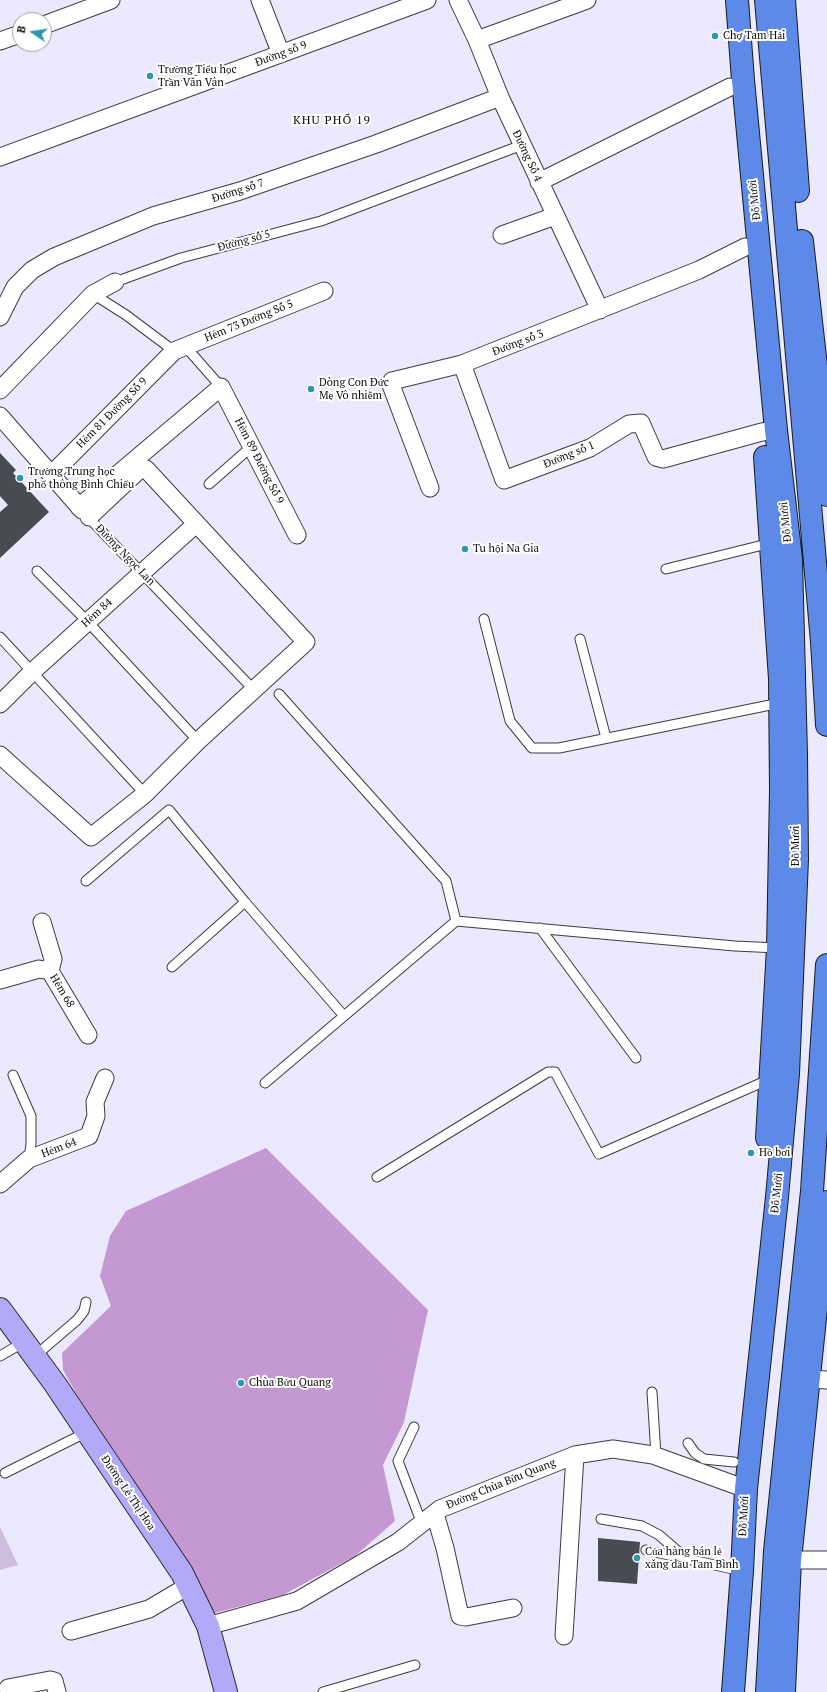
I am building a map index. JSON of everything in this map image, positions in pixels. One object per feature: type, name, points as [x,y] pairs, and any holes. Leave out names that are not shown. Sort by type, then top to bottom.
[{"type":"highway","name":"Đỗ Mười","points":[[723,0],[745,247],[769,431],[791,559],[794,631],[797,859],[771,1079],[764,1192],[734,1462],[739,1487]]},
{"type":"highway","name":"Đỗ Mười","points":[[720,1692],[728,1655],[739,1487],[788,1074],[781,791],[780,679],[771,543],[769,431],[737,0]]},
{"type":"highway","points":[[766,0],[822,649],[827,725]]},
{"type":"highway","points":[[784,0],[801,235],[822,365],[827,495]]},
{"type":"highway","points":[[785,217],[801,235]]},
{"type":"highway","points":[[767,1692],[775,1551],[812,1191],[827,965]]},
{"type":"highway","points":[[784,1692],[790,1560],[818,1379],[827,1202]]},
{"type":"highway","name":"Đỗ Mười","points":[[728,1655],[733,1692]]},
{"type":"street","points":[[52,22],[111,0]]},
{"type":"street","points":[[260,0],[281,54]]},
{"type":"street","name":"Đường số 9","points":[[0,157],[427,0]]},
{"type":"street","name":"Đường Số 4","points":[[458,0],[477,40],[500,97],[600,310]]},
{"type":"street","points":[[477,40],[587,0]]},
{"type":"street","points":[[0,42],[12,37]]},
{"type":"street","points":[[539,182],[730,87]]},
{"type":"street","name":"Đường số 7","points":[[0,316],[15,287],[32,270],[54,257],[152,216],[240,192],[376,144],[500,97]]},
{"type":"street","points":[[502,235],[555,216]]},
{"type":"street","name":"Đường số 3","points":[[430,488],[391,383],[392,382],[462,364],[699,270],[745,247]]},
{"type":"street","name":"Đường số 5","points":[[0,390],[93,294],[115,282]]},
{"type":"street","name":"Hẻm 73 Đường Số 5","points":[[179,349],[324,291]]},
{"type":"street","name":"Hẻm 81 Đường Số 9","points":[[51,475],[179,349]]},
{"type":"street","name":"Đường số 1","points":[[462,364],[504,480],[590,448],[629,424],[641,423],[656,457],[663,459],[769,431]]},
{"type":"street","points":[[83,511],[220,387]]},
{"type":"street","name":"Hẻm 89 Đường Số 9","points":[[220,387],[297,535]]},
{"type":"street","name":"Đường Ngọc Lan","points":[[0,416],[83,511]]},
{"type":"street","points":[[0,755],[91,837],[145,794],[253,689],[306,642],[143,468],[83,511]]},
{"type":"street","name":"Hẻm 84","points":[[0,704],[32,672],[196,524]]},
{"type":"street","points":[[42,922],[53,959],[50,971]]},
{"type":"street","name":"Hẻm 68","points":[[0,980],[39,969],[50,971],[88,1035]]},
{"type":"street","name":"Hẻm 64","points":[[0,1184],[29,1159],[89,1136],[96,1116],[95,1102],[105,1078]]},
{"type":"street","name":"Đường Lê Thị Hoa","points":[[0,1309],[87,1432],[182,1573],[208,1626],[226,1692]]},
{"type":"street","name":"Đường Chùa Bửu Quang","points":[[208,1626],[297,1600],[398,1542],[440,1509],[575,1454],[613,1449],[656,1456],[739,1487]]},
{"type":"street","points":[[564,1636],[575,1454]]},
{"type":"street","points":[[428,1519],[445,1548],[460,1616],[466,1617],[512,1608]]},
{"type":"street","points":[[790,1560],[826,1562]]},
{"type":"street","points":[[71,1630],[148,1609],[188,1586]]},
{"type":"street","points":[[8,1688],[50,1680],[54,1681],[57,1692]]},
{"type":"lane","name":"Đường số 5","points":[[115,282],[181,258],[321,221],[522,145]]},
{"type":"lane","points":[[93,294],[179,349],[220,387]]},
{"type":"lane","points":[[209,484],[251,447]]},
{"type":"lane","name":"Đường Ngọc Lan","points":[[83,511],[253,689]]},
{"type":"lane","points":[[666,569],[771,543]]},
{"type":"lane","points":[[37,571],[88,622],[198,741]]},
{"type":"lane","points":[[484,619],[510,721],[532,748],[559,748],[780,703]]},
{"type":"lane","points":[[0,637],[145,794]]},
{"type":"lane","points":[[580,639],[606,738]]},
{"type":"lane","points":[[279,694],[446,881],[456,921]]},
{"type":"lane","points":[[86,881],[169,810],[245,902],[344,1016]]},
{"type":"lane","points":[[172,967],[245,902]]},
{"type":"lane","points":[[265,1083],[456,921],[735,946],[786,948]]},
{"type":"lane","points":[[540,928],[636,1058]]},
{"type":"lane","points":[[377,1177],[548,1072],[554,1072],[556,1074],[599,1154],[771,1079]]},
{"type":"lane","points":[[13,1076],[31,1116],[31,1144],[29,1159]]},
{"type":"lane","points":[[0,1356],[29,1349],[77,1320],[84,1311],[86,1302]]},
{"type":"lane","points":[[652,1392],[656,1456]]},
{"type":"lane","points":[[414,1427],[398,1461],[428,1519]]},
{"type":"lane","points":[[5,1473],[87,1432]]},
{"type":"lane","points":[[688,1443],[695,1453],[704,1459],[734,1462]]},
{"type":"lane","points":[[601,1519],[642,1526],[659,1535],[688,1560]]},
{"type":"lane","points":[[646,1550],[734,1569]]},
{"type":"lane","points":[[323,1692],[415,1665]]},
{"type":"shaded area","name":"Chùa Bửu Quang","points":[[266,1148],[428,1310],[404,1422],[383,1465],[395,1521],[355,1556],[283,1595],[211,1614],[176,1543],[77,1395],[63,1370],[62,1353],[111,1306],[100,1276],[110,1236],[126,1211]]},
{"type":"shaded area","points":[[0,1527],[18,1565],[0,1570]]},
{"type":"building","points":[[0,453],[16,470],[13,473],[49,512],[0,558],[0,512],[8,505],[0,496]]},
{"type":"building","points":[[598,1538],[640,1542],[637,1584],[598,1581]]},
{"type":"place","name":"Chợ Tam Hải","points":[[715,36]]},
{"type":"place","name":"Trường Tiểu học Trần Văn Vân","points":[[150,76]]},
{"type":"place","name":"Dòng Con Đức Mẹ Vô nhiễm","points":[[311,389]]},
{"type":"place","name":"Trường Trung học phổ thông Bình Chiểu","points":[[20,478]]},
{"type":"place","name":"Tu hội Na Gia","points":[[465,549]]},
{"type":"place","name":"Hồ bơi","points":[[751,1153]]},
{"type":"place","name":"Chùa Bửu Quang","points":[[241,1383]]},
{"type":"place","name":"Của hàng bán lẻ xăng dầu Tam Bình","points":[[637,1558]]},
{"type":"district","name":"KHU PHỐ 19","points":[[332,121]]}]
